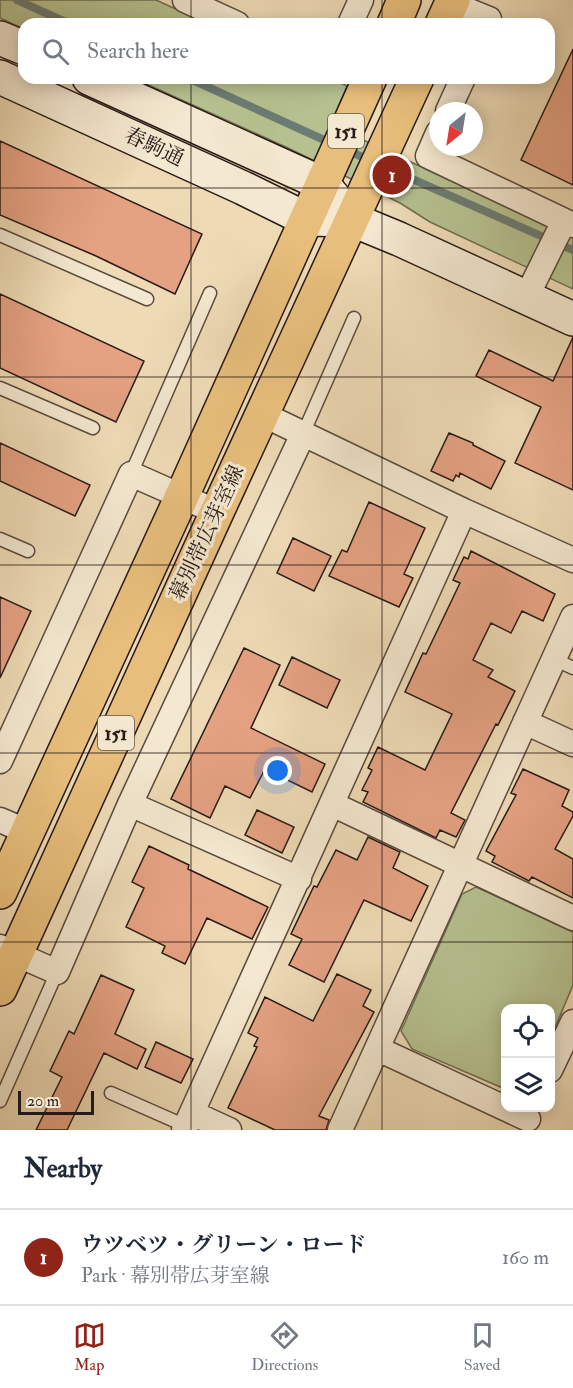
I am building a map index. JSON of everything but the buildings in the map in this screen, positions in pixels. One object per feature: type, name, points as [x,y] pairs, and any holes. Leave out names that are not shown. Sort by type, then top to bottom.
[{"type":"main road","points":[[396,18],[404,0]]},
{"type":"main road","name":"幕別帯広芽室線","points":[[0,892],[14,826],[182,496],[367,84]]},
{"type":"main road","name":"幕別帯広芽室線","points":[[0,989],[8,950],[217,512],[414,84]]},
{"type":"street","points":[[185,0],[224,18]]},
{"type":"street","points":[[353,18],[361,0]]},
{"type":"street","points":[[449,9],[492,14]]},
{"type":"street","points":[[0,38],[18,46]]},
{"type":"street","name":"春駒通","points":[[0,77],[306,219]]},
{"type":"street","name":"春駒通","points":[[102,84],[322,184]]},
{"type":"street","points":[[452,102],[460,84]]},
{"type":"street","points":[[429,154],[428,156],[568,223],[526,298]]},
{"type":"street","points":[[322,184],[353,220]]},
{"type":"street","points":[[306,219],[353,220],[399,238],[573,319]]},
{"type":"street","points":[[262,414],[464,511],[573,560]]},
{"type":"street","points":[[8,950],[57,972],[130,804],[303,434]]},
{"type":"street","points":[[0,761],[131,474],[217,512]]},
{"type":"street","points":[[229,1130],[187,1123],[464,511]]},
{"type":"street","points":[[340,1130],[525,722],[564,663],[573,617]]},
{"type":"street","points":[[525,722],[573,744]]},
{"type":"street","points":[[130,804],[299,879]]},
{"type":"street","points":[[332,804],[573,918]]},
{"type":"street","points":[[555,1060],[573,1022]]},
{"type":"street","points":[[378,1049],[528,1119]]},
{"type":"lane","points":[[0,235],[147,299]]},
{"type":"lane","points":[[131,474],[210,293]]},
{"type":"lane","points":[[303,434],[354,318]]},
{"type":"lane","points":[[0,388],[93,429]]},
{"type":"lane","points":[[0,539],[28,551]]},
{"type":"lane","points":[[0,1101],[57,972]]},
{"type":"lane","points":[[111,1093],[187,1123]]},
{"type":"green space","points":[[0,0],[156,0],[196,18],[18,18],[18,26],[0,18]]},
{"type":"green space","points":[[146,84],[343,84],[347,86],[331,125],[573,237],[573,289],[430,222],[400,203],[288,148]]},
{"type":"green space","points":[[476,887],[573,932],[573,985],[555,1028],[555,1004],[501,1004],[501,1087],[412,1049],[401,1031],[462,894]]},
{"type":"waterway","points":[[17,0],[57,18]]},
{"type":"waterway","points":[[201,84],[333,144]]},
{"type":"waterway","points":[[347,150],[371,161]]},
{"type":"waterway","points":[[385,167],[573,250]]},
{"type":"place","name":"ウツベツ・グリーン・ロード","points":[[392,175]]}]
